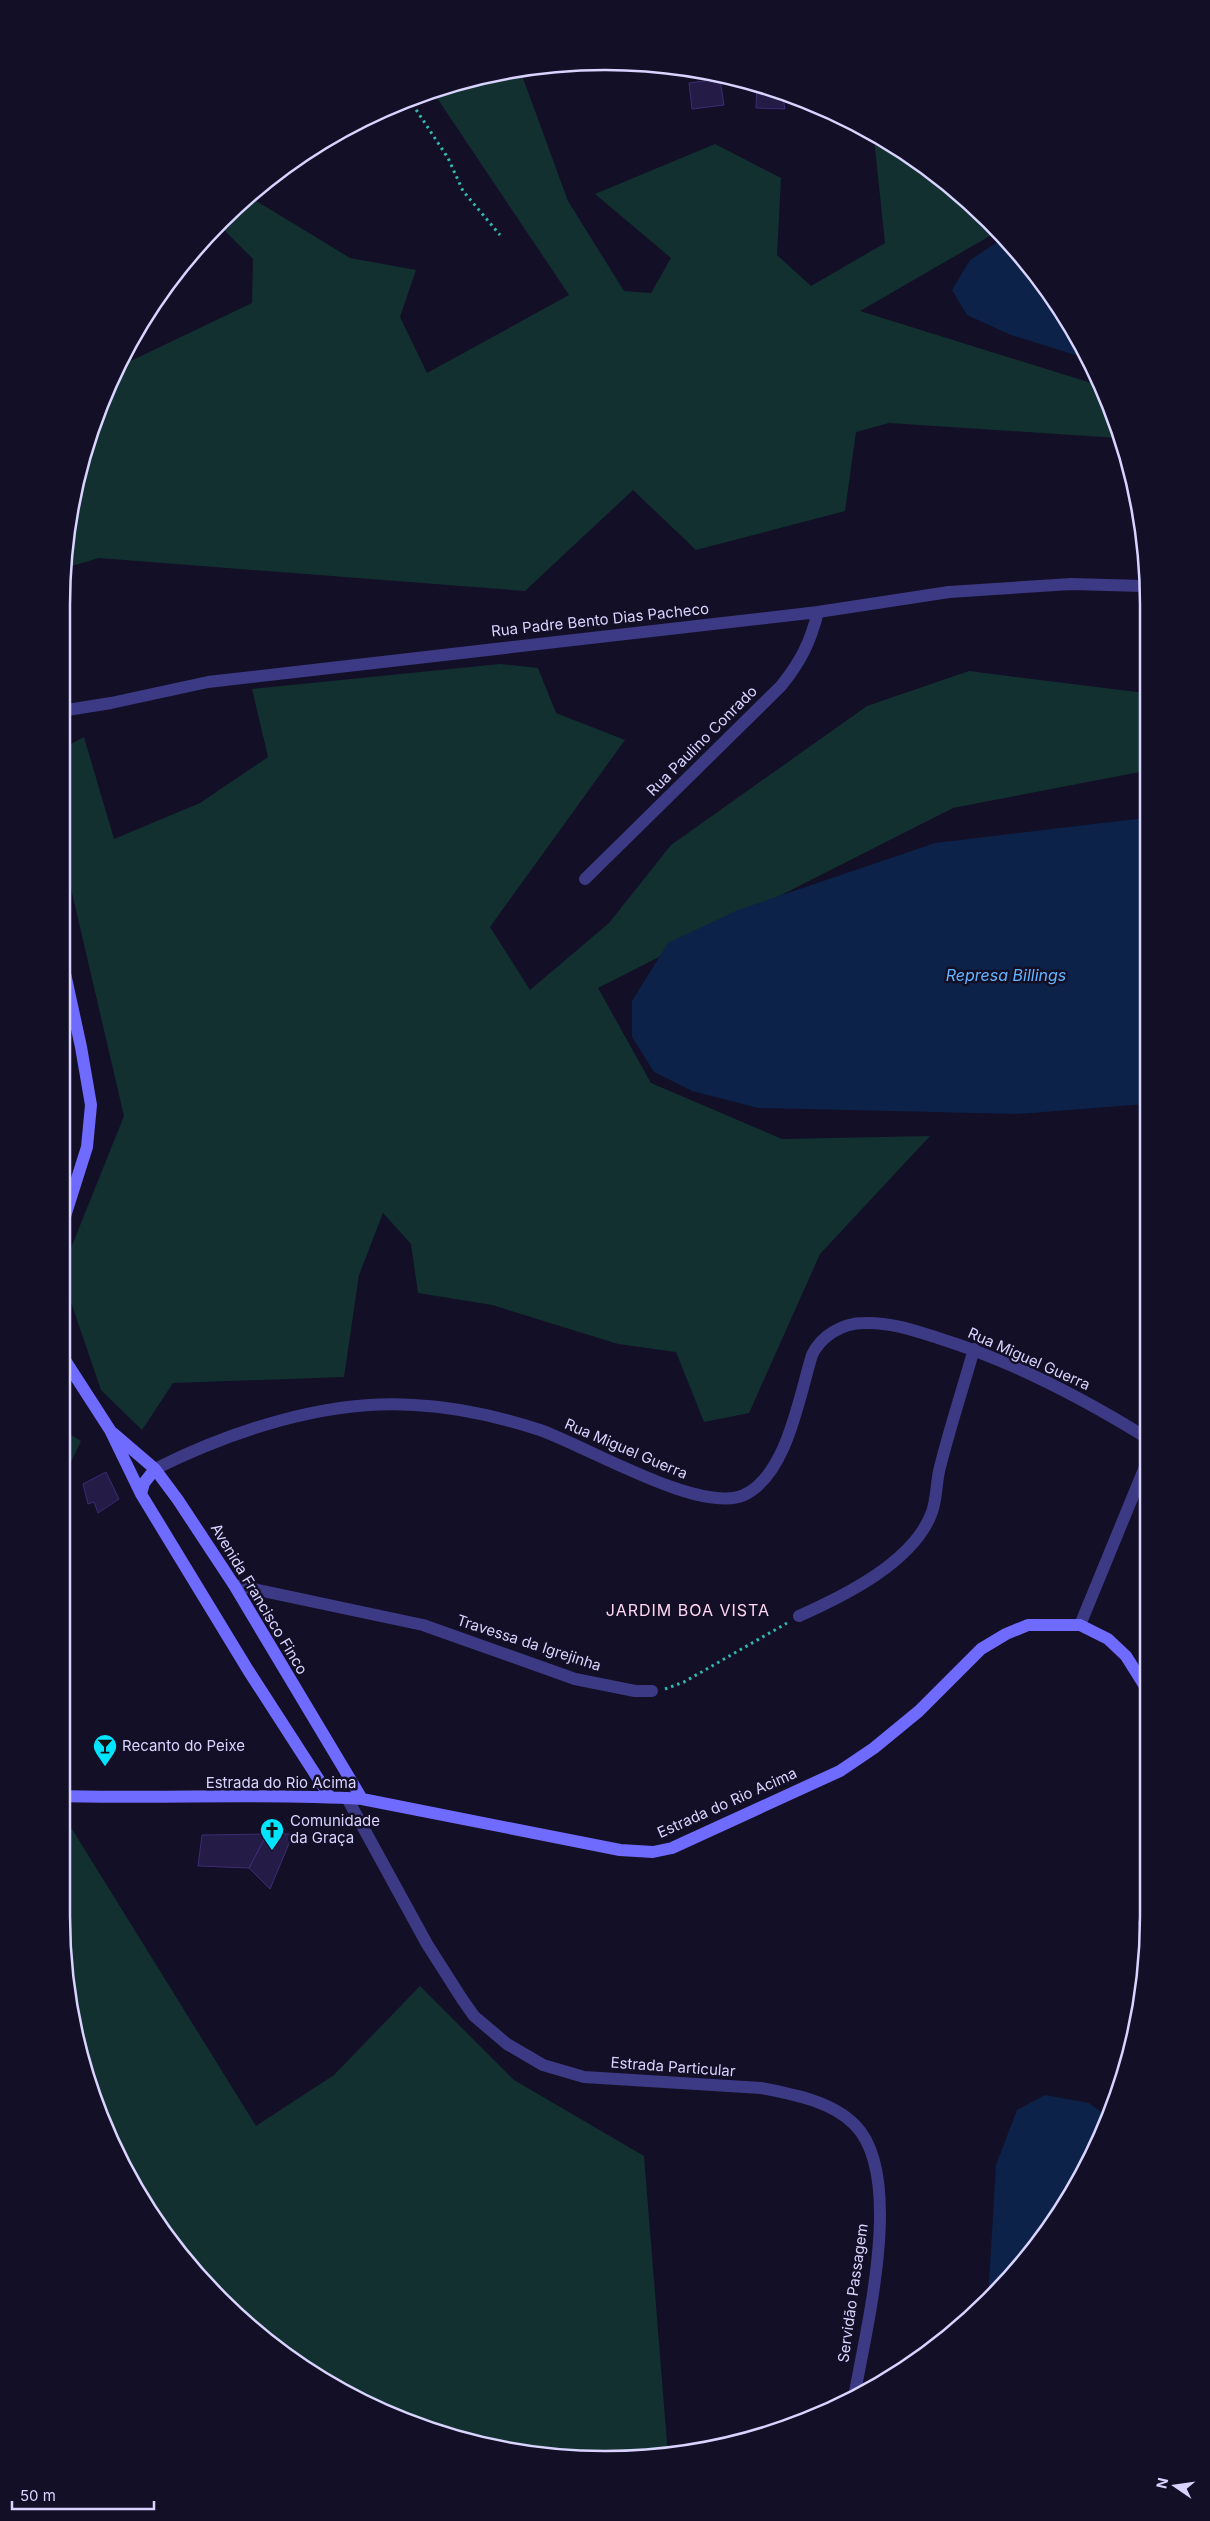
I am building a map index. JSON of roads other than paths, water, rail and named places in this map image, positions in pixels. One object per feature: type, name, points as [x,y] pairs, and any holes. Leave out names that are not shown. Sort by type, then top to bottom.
[{"type":"street","name":"Rua Padre Bento Dias Pacheco","points":[[70,710],[112,703],[208,682],[818,612],[948,592],[1072,584],[1139,586]]},
{"type":"street","name":"Rua Paulino Conrado","points":[[585,879],[781,686],[801,661],[812,636],[818,612]]},
{"type":"street","points":[[70,996],[91,1105],[87,1147],[70,1201]]},
{"type":"street","name":"Rua Miguel Guerra","points":[[155,1468],[196,1448],[238,1432],[286,1419],[358,1406],[414,1405],[484,1415],[538,1430],[566,1440],[665,1486],[703,1497],[732,1498],[744,1495],[772,1472],[783,1452],[817,1344],[831,1333],[846,1325],[862,1322],[904,1327],[974,1349],[1057,1387],[1140,1434]]},
{"type":"street","points":[[799,1616],[837,1600],[872,1579],[904,1552],[923,1528],[932,1512],[940,1468],[974,1349]]},
{"type":"street","name":"Avenida Francisco Finco","points":[[70,1368],[110,1430],[141,1494],[248,1670],[330,1797]]},
{"type":"street","name":"Avenida Francisco Finco","points":[[110,1430],[155,1468],[178,1500],[234,1585],[362,1799]]},
{"type":"street","points":[[141,1494],[144,1483],[155,1468]]},
{"type":"street","points":[[1080,1625],[1140,1479]]},
{"type":"street","name":"Travessa da Igrejinha","points":[[234,1585],[423,1625],[576,1678],[635,1691],[652,1691]]},
{"type":"street","name":"Estrada do Rio Acima","points":[[70,1796],[146,1798],[330,1797],[362,1799],[620,1850],[654,1852],[672,1848],[840,1771],[874,1748],[919,1711],[982,1649],[1006,1634],[1028,1625],[1080,1625],[1115,1645],[1140,1677]]},
{"type":"street","name":"Estrada Particular","points":[[347,1798],[458,1994],[474,2016],[507,2044],[543,2065],[584,2078],[761,2088],[796,2096],[842,2114]]},
{"type":"street","name":"Servidão Passagem","points":[[842,2114],[856,2126],[866,2140],[873,2157],[879,2187],[881,2235],[856,2388]]},
{"type":"water","points":[[997,242],[1029,279],[1050,308],[1078,356],[1011,335],[967,315],[952,290],[970,260]]},
{"type":"water","name":"Represa Billings","points":[[1140,819],[1140,1104],[1018,1114],[758,1108],[692,1091],[654,1072],[632,1037],[632,1001],[668,943],[738,910],[935,843]]},
{"type":"water","points":[[1045,2095],[1089,2103],[1102,2113],[1085,2153],[1050,2213],[1007,2269],[989,2288],[996,2165],[1017,2110]]},
{"type":"place","name":"Recanto do Peixe","points":[[105,1767]]},
{"type":"place","name":"Comunidade da Graça","points":[[272,1851]]},
{"type":"district","name":"JARDIM BOA VISTA","points":[[688,1610]]}]
